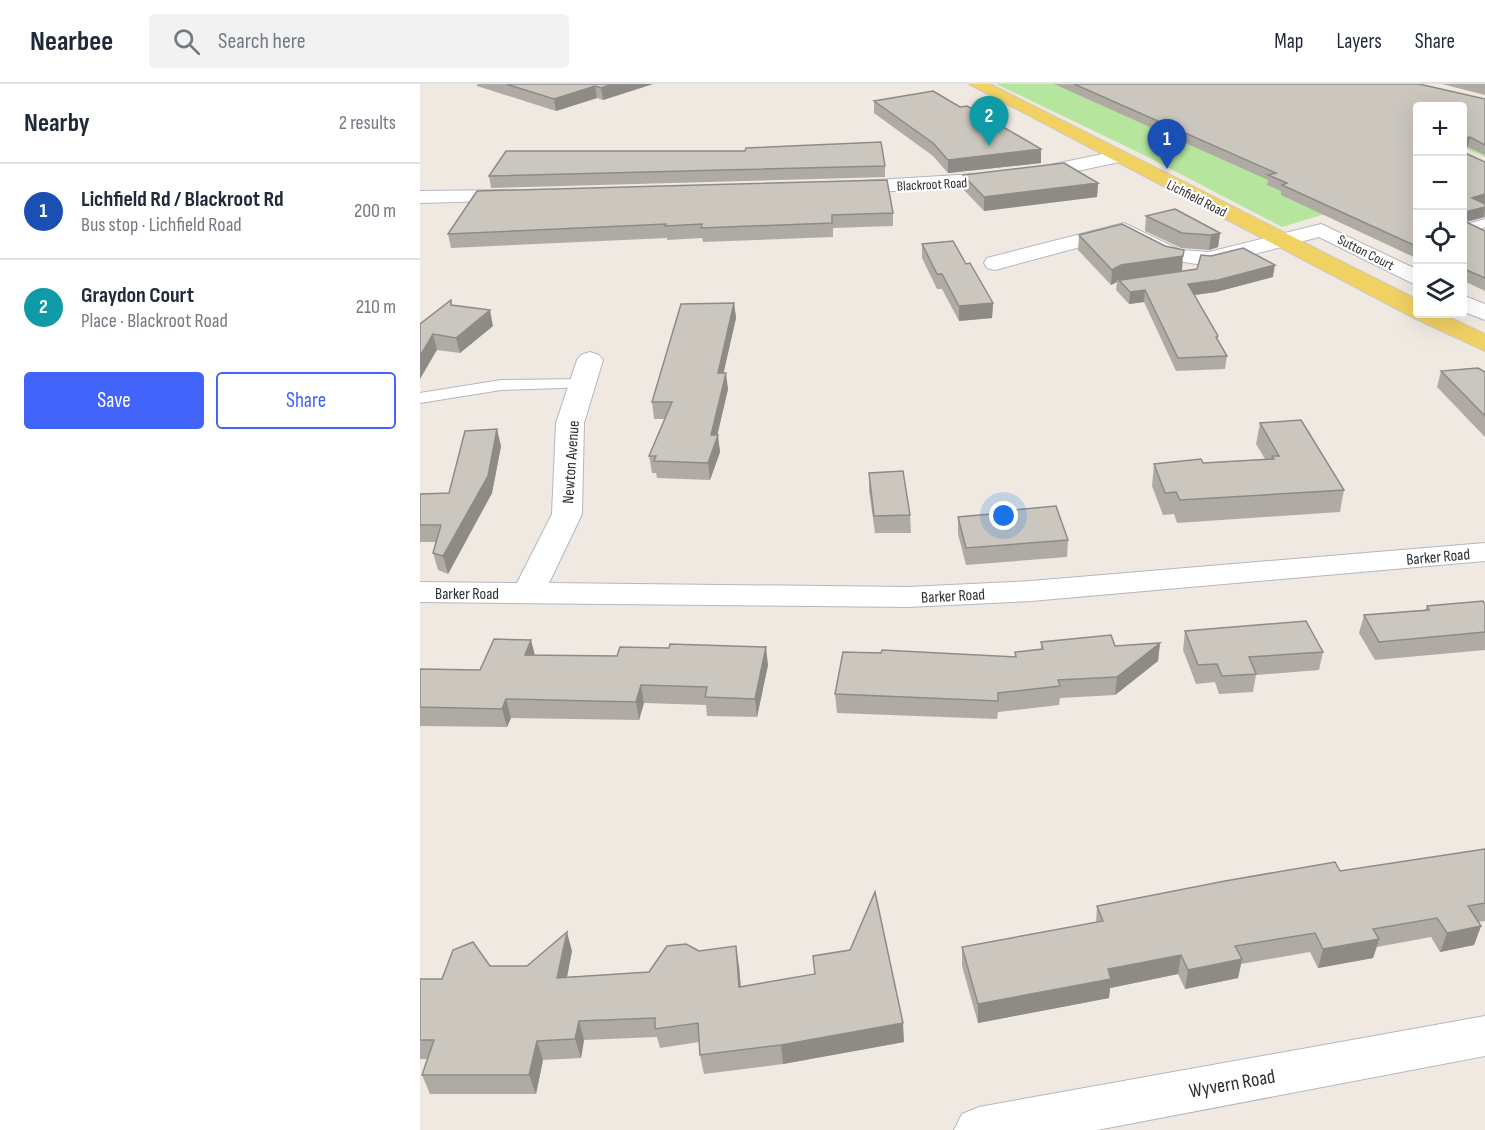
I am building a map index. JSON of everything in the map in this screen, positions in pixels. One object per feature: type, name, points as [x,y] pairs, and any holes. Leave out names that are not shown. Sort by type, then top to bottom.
[{"type":"main road","name":"Lichfield Road","points":[[976,84],[1413,307]]},
{"type":"main road","points":[[1432,318],[1485,344]]},
{"type":"street","name":"Blackroot Road","points":[[825,189],[1021,177],[1117,157]]},
{"type":"street","points":[[420,197],[538,195]]},
{"type":"street","name":"Sutton Court","points":[[995,263],[1124,229],[1191,267],[1209,259],[1278,239],[1322,230],[1413,276]]},
{"type":"street","points":[[1467,304],[1485,313]]},
{"type":"street","name":"Newton Avenue","points":[[528,593],[567,513],[570,423],[587,372]]},
{"type":"street","name":"Barker Road","points":[[420,592],[919,597],[1042,590],[1485,552]]},
{"type":"street","name":"Wyvern Road","points":[[979,1130],[1485,1036]]},
{"type":"lane","points":[[1485,223],[1467,228],[1485,236]]},
{"type":"lane","points":[[420,398],[587,372]]},
{"type":"green space","points":[[996,84],[1278,84],[1447,102],[1413,102],[1413,157],[1410,188],[1282,227],[1144,155]]},
{"type":"green space","points":[[1467,104],[1485,106],[1485,157],[1467,149]]},
{"type":"building","points":[[506,84],[613,84],[601,88],[595,86],[554,99]]},
{"type":"building","points":[[1074,84],[1419,84],[1485,99],[1485,145],[1470,137],[1467,138],[1467,102],[1413,102],[1413,245],[1282,185],[1287,183],[1268,175],[1276,173]]},
{"type":"building","points":[[933,91],[960,107],[967,106],[1041,149],[948,160],[933,143],[874,101]]},
{"type":"building","points":[[881,142],[885,166],[489,176],[506,151],[745,151],[746,148]]},
{"type":"building","points":[[1467,154],[1485,162],[1485,194],[1472,198],[1485,204],[1485,207],[1467,212]]},
{"type":"building","points":[[1064,163],[1098,183],[984,197],[963,175]]},
{"type":"building","points":[[887,180],[893,213],[832,215],[832,223],[701,228],[702,224],[665,226],[666,224],[448,234],[477,191]]},
{"type":"building","points":[[1175,209],[1220,233],[1211,235],[1182,233],[1146,216]]},
{"type":"building","points":[[1467,222],[1485,231],[1485,278],[1467,270]]},
{"type":"building","points":[[1122,224],[1165,246],[1184,250],[1183,256],[1121,265],[1112,270],[1079,235]]},
{"type":"building","points":[[953,241],[966,264],[970,263],[993,303],[959,306],[942,274],[937,274],[922,244]]},
{"type":"building","points":[[1243,248],[1275,265],[1218,280],[1188,284],[1227,356],[1178,358],[1145,290],[1130,292],[1117,278],[1121,280],[1197,269],[1201,255],[1211,256]]},
{"type":"building","points":[[451,300],[451,305],[490,310],[456,338],[433,334],[420,356],[420,324]]},
{"type":"building","points":[[734,303],[718,373],[726,373],[711,435],[718,435],[708,463],[654,461],[656,456],[649,456],[672,402],[652,402],[681,304]]},
{"type":"building","points":[[1478,368],[1485,372],[1485,416],[1441,371]]},
{"type":"building","points":[[1301,420],[1344,490],[1180,500],[1176,492],[1165,493],[1154,464],[1201,459],[1203,463],[1274,459],[1272,456],[1279,456],[1260,423]]},
{"type":"building","points":[[497,429],[488,476],[443,556],[433,553],[441,525],[420,525],[420,494],[449,493],[465,431]]},
{"type":"building","points":[[903,471],[910,515],[874,516],[869,473]]},
{"type":"building","points":[[1056,506],[1068,540],[966,548],[958,517]]},
{"type":"building","points":[[1483,601],[1485,604],[1485,632],[1379,642],[1364,615],[1429,610],[1427,606]]},
{"type":"building","points":[[1306,621],[1323,652],[1249,657],[1256,674],[1222,676],[1217,664],[1198,665],[1185,631]]},
{"type":"building","points":[[1111,635],[1115,646],[1160,643],[1117,677],[1058,680],[1060,686],[998,693],[998,701],[835,694],[843,652],[881,653],[882,650],[1016,657],[1015,652],[1043,649],[1041,642]]},
{"type":"building","points":[[494,639],[531,640],[525,655],[617,656],[620,647],[669,648],[670,644],[766,647],[755,699],[705,697],[707,687],[641,685],[636,702],[506,699],[502,709],[420,707],[420,669],[480,670]]},
{"type":"building","points":[[1485,849],[1485,903],[1468,906],[1481,926],[1447,933],[1437,918],[1373,929],[1379,939],[1323,949],[1315,933],[1235,946],[1242,959],[1188,970],[1181,955],[1108,969],[1111,979],[978,1004],[962,947],[1103,921],[1097,906],[1225,881],[1335,862],[1340,871]]},
{"type":"building","points":[[875,892],[903,1023],[781,1045],[700,1055],[698,1023],[655,1029],[655,1018],[579,1021],[575,1039],[537,1041],[529,1075],[422,1075],[434,1040],[420,1040],[420,979],[442,979],[453,950],[473,942],[490,966],[527,966],[567,932],[557,978],[649,972],[667,946],[686,944],[699,951],[736,946],[739,987],[815,974],[813,956],[850,950]]},
{"type":"place","name":"Graydon Court","points":[[989,146]]},
{"type":"place","name":"Lichfield Rd / Blackroot Rd","points":[[1167,169]]}]
